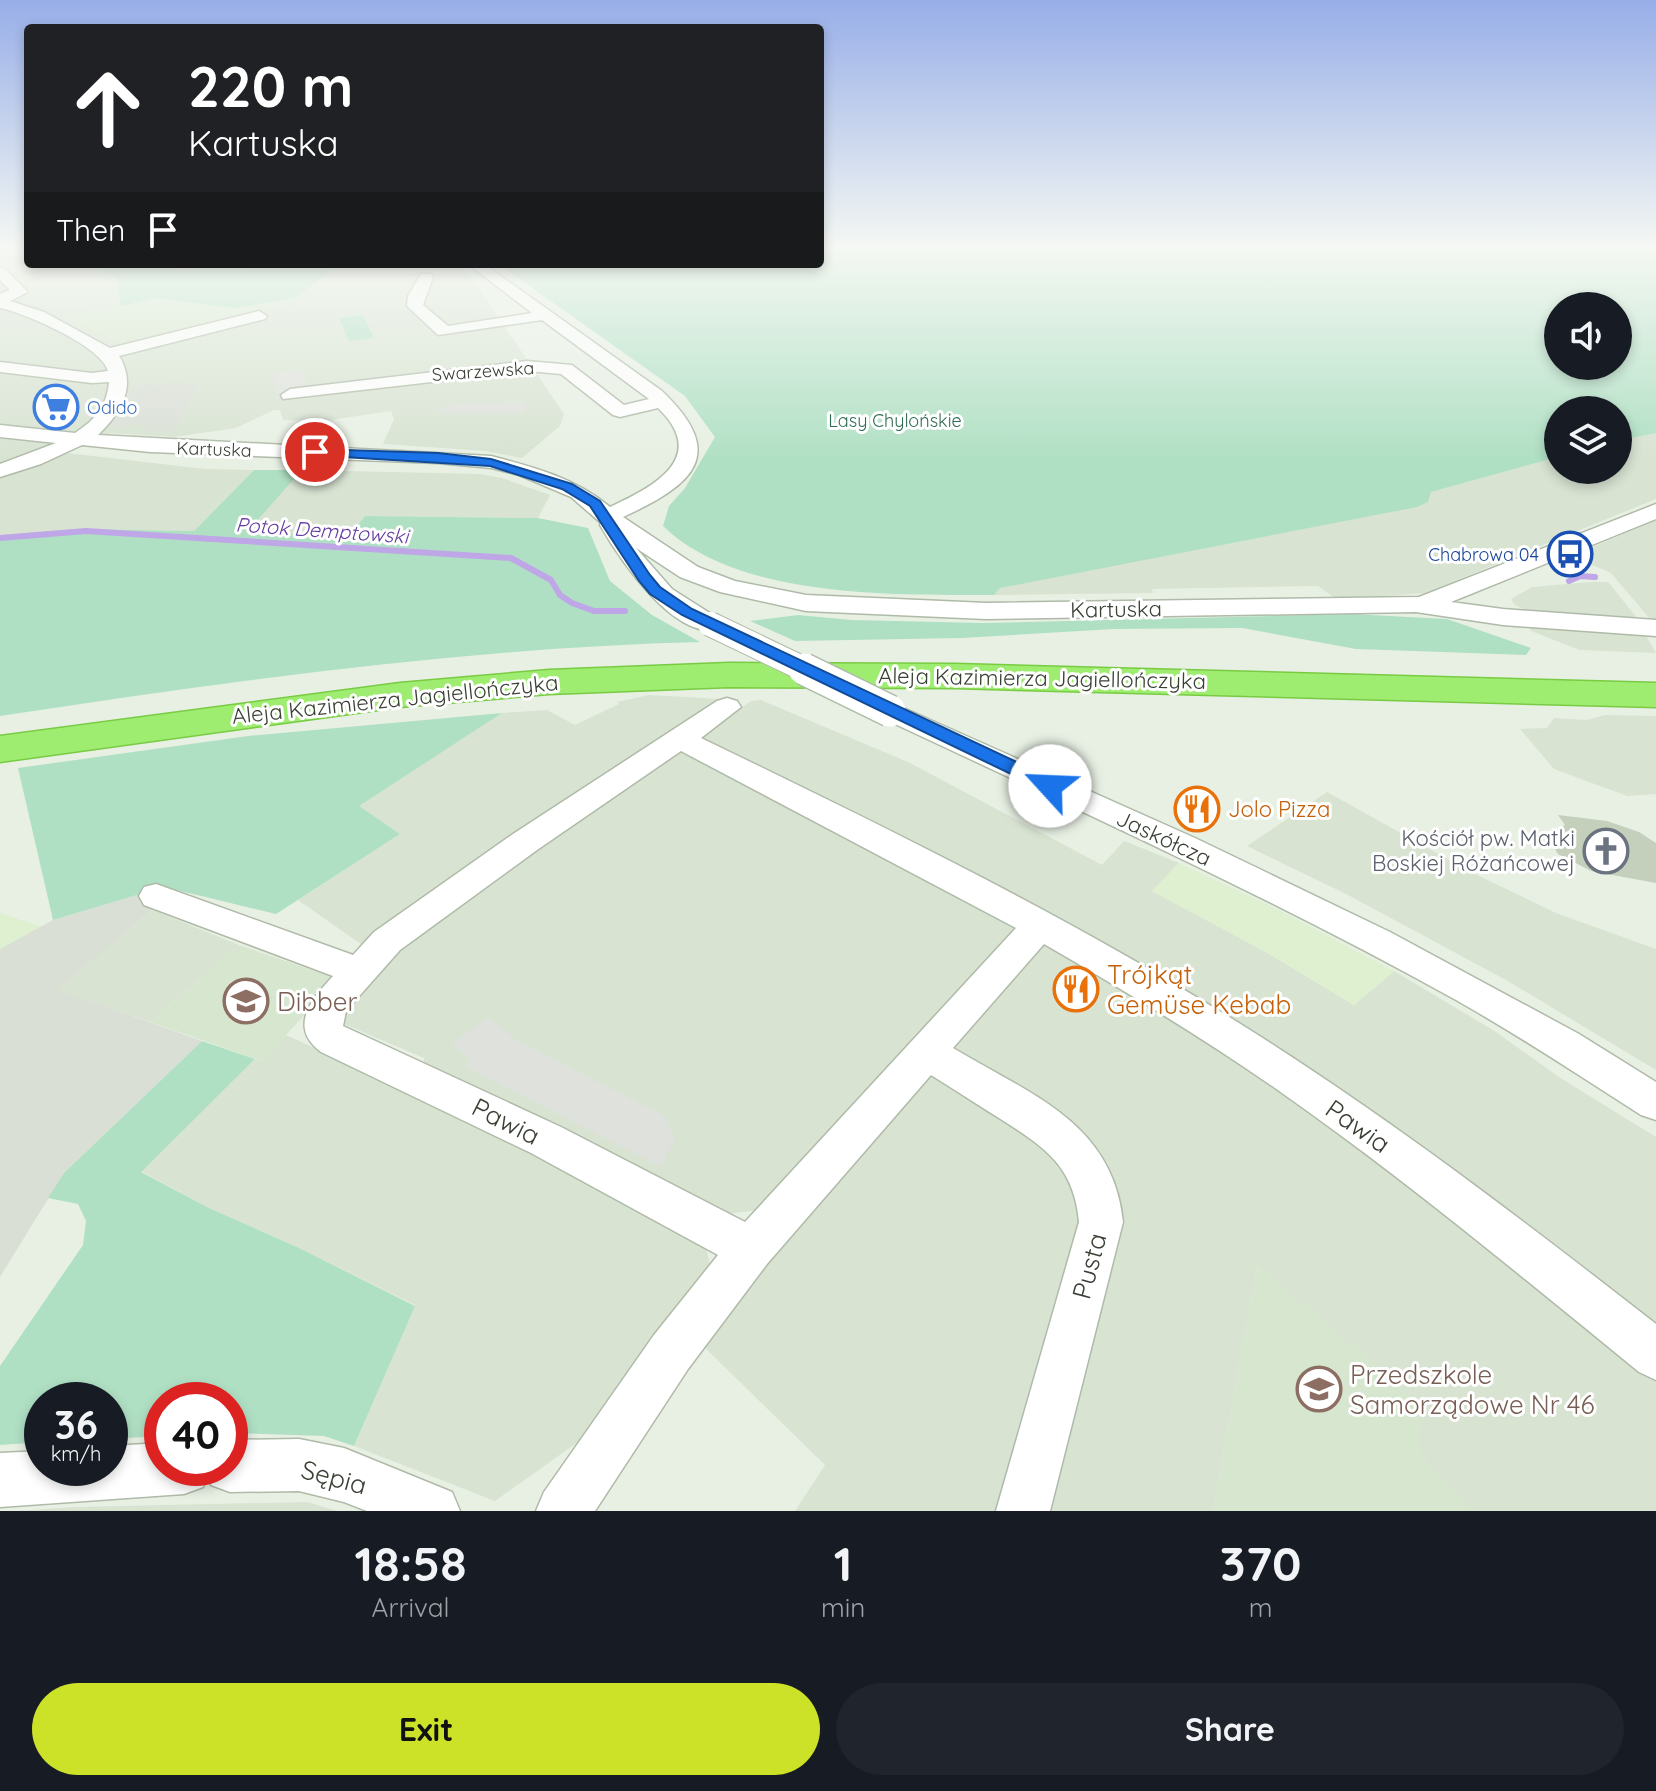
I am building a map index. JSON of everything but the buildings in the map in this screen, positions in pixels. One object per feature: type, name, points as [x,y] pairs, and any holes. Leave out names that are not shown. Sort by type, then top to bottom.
[{"type":"highway","name":"Aleja Kazimierza Jagiellończyka","points":[[0,728],[405,675],[647,657],[838,654],[969,656],[1656,675]]},
{"type":"highway","name":"Aleja Kazimierza Jagiellończyka","points":[[0,749],[400,695],[549,682],[714,675],[955,676],[1656,695]]},
{"type":"street","points":[[0,471],[50,454],[75,440],[94,428],[110,412],[117,399],[117,367],[108,354],[45,319]]},
{"type":"street","points":[[108,354],[249,319]]},
{"type":"street","name":"Swarzewska","points":[[429,319],[444,332],[525,319]]},
{"type":"street","points":[[551,319],[662,402],[686,429],[686,461],[672,481],[659,491],[606,517]]},
{"type":"street","name":"Swarzewska","points":[[290,395],[519,366],[566,369],[620,411],[662,402]]},
{"type":"street","points":[[0,367],[92,378],[118,375]]},
{"type":"street","name":"Kartuska","points":[[0,431],[150,446],[438,457],[491,462],[526,471],[579,492],[595,503],[606,517],[671,562],[729,587],[806,603],[934,610],[1416,604],[1503,617],[1656,628]]},
{"type":"street","points":[[1416,604],[1436,601],[1656,511]]},
{"type":"street","name":"Jaskółcza","points":[[606,517],[644,578],[655,590],[698,618],[1389,946],[1524,1021],[1656,1103]]},
{"type":"street","points":[[1486,581],[1488,600],[1503,617]]},
{"type":"street","points":[[698,618],[698,596],[729,587]]},
{"type":"street","name":"Pawia","points":[[727,707],[449,895],[387,941],[333,1001],[323,1019],[324,1033],[641,1189],[751,1249]]},
{"type":"street","name":"Pawia","points":[[680,739],[839,817],[1040,924],[1235,1041],[1473,1208],[1656,1355]]},
{"type":"street","points":[[156,896],[358,971]]},
{"type":"street","points":[[563,1511],[671,1352],[751,1249],[1040,924]]},
{"type":"street","name":"Pusta","points":[[927,1052],[1059,1134],[1075,1149],[1101,1213],[1023,1511]]},
{"type":"street","name":"Sępia","points":[[248,1466],[299,1465],[344,1475],[433,1511]]},
{"type":"street","points":[[0,1480],[144,1471]]},
{"type":"shaded area","points":[[0,319],[499,319],[564,414],[560,426],[522,458],[486,451],[383,444],[394,419],[391,411],[324,421],[283,420],[280,410],[274,410],[236,428],[174,437],[111,433],[67,453],[205,469],[254,470],[194,531],[85,529],[0,536]]},
{"type":"shaded area","points":[[70,319],[235,319],[126,347]]},
{"type":"shaded area","points":[[302,369],[310,394],[277,399],[272,375]]},
{"type":"shaded area","points":[[182,382],[182,385],[198,383],[174,432],[147,431],[143,425],[111,427],[134,387]]},
{"type":"shaded area","points":[[527,402],[523,413],[435,413],[446,407],[473,403]]},
{"type":"shaded area","points":[[1656,433],[1656,499],[1425,593],[1336,599],[1318,586],[1152,589],[1153,593],[994,595],[999,588],[1431,492],[1544,461],[1544,484],[1632,484],[1632,438]]},
{"type":"shaded area","points":[[302,470],[479,474],[502,478],[550,495],[538,518],[365,516],[351,535],[246,532]]},
{"type":"shaded area","points":[[1656,520],[1656,620],[1651,620],[1611,573],[1572,556]]},
{"type":"shaded area","points":[[1608,582],[1638,619],[1529,612],[1515,605],[1511,599],[1532,587]]},
{"type":"shaded area","points":[[1529,626],[1645,634],[1656,653],[1580,650],[1531,631]]},
{"type":"shaded area","points":[[649,695],[721,699],[365,947],[298,900],[400,834],[358,806],[502,713],[547,710],[575,725],[619,704],[617,702]]},
{"type":"shaded area","points":[[761,700],[908,762],[1102,865],[1124,841],[1179,863],[1152,891],[1264,951],[1354,1005],[1394,971],[1493,1030],[1562,1079],[1656,1137],[1656,1511],[1471,1511],[1257,1266],[1213,1511],[795,1511],[825,1465],[698,1341],[760,1210],[733,1213],[706,1248],[711,1270],[599,1427],[495,1501],[354,1446],[415,1305],[209,1208],[141,1171],[255,1059],[262,1061],[286,1035],[423,1097],[424,1058],[344,1024],[342,1012],[397,951],[510,866],[751,701]]},
{"type":"shaded area","points":[[1605,715],[1656,716],[1656,794],[1627,796],[1554,769],[1520,729],[1547,728],[1554,718],[1587,720]]},
{"type":"shaded area","points":[[1327,792],[1471,872],[1556,913],[1656,949],[1656,1070],[1506,980],[1348,895],[1247,846]]},
{"type":"shaded area","points":[[1179,863],[1279,910],[1394,971],[1354,1005],[1264,951],[1152,891]]},
{"type":"shaded area","points":[[164,887],[178,889],[57,989],[202,1041],[64,1173],[0,1277],[0,949],[53,920]]},
{"type":"shaded area","points":[[153,910],[239,945],[150,1022],[56,989]]},
{"type":"shaded area","points":[[0,913],[43,927],[0,949]]},
{"type":"shaded area","name":"Dibber","points":[[239,945],[338,979],[262,1061],[150,1022]]},
{"type":"shaded area","points":[[489,1017],[516,1040],[665,1116],[675,1138],[661,1167],[465,1067],[470,1058],[451,1044]]},
{"type":"shaded area","name":"Przedszkole Samorządowe Nr 46","points":[[1257,1265],[1421,1406],[1419,1451],[1471,1511],[1213,1511]]},
{"type":"shaded area","points":[[307,1502],[337,1511],[17,1511],[75,1507]]},
{"type":"green space","points":[[339,319],[365,319],[374,338],[349,341]]},
{"type":"green space","name":"Lasy Chylońskie","points":[[575,319],[1544,319],[1544,380],[1632,380],[1632,319],[1656,319],[1656,433],[1632,438],[1632,396],[1544,396],[1544,461],[1431,492],[1428,502],[1417,507],[1000,588],[994,595],[820,588],[732,568],[695,550],[663,526],[669,506],[685,488],[715,437],[685,396]]},
{"type":"green space","points":[[254,470],[302,470],[247,532],[350,535],[365,516],[538,518],[588,528],[610,581],[652,615],[700,642],[524,651],[349,668],[0,716],[0,536],[85,529],[194,531]]},
{"type":"green space","points":[[1351,614],[1447,619],[1531,648],[1526,655],[1356,649],[1242,628],[1114,629],[962,638],[795,641],[750,621],[798,615],[852,620],[983,623]]},
{"type":"green space","points":[[502,713],[359,806],[400,834],[276,914],[164,887],[53,920],[18,768],[248,736]]},
{"type":"green space","points":[[202,1041],[255,1059],[141,1172],[209,1208],[297,1247],[415,1306],[354,1446],[324,1436],[248,1434],[248,1382],[144,1382],[144,1437],[128,1438],[128,1382],[24,1382],[24,1443],[0,1445],[0,1366],[83,1245],[86,1221],[78,1204],[48,1198],[64,1173]]},
{"type":"waterway","name":"Potok Demptowski","points":[[0,538],[86,531],[511,558],[551,580],[560,595],[572,603],[594,611],[625,611]]},
{"type":"waterway","points":[[1563,567],[1580,576]]},
{"type":"waterway","name":"Potok Demptowski","points":[[1569,581],[1580,576]]},
{"type":"waterway","name":"Potok Demptowski","points":[[1580,576],[1595,577]]},
{"type":"place","name":"Odido","points":[[56,407]]},
{"type":"place","name":"Chabrowa 04","points":[[1570,554]]},
{"type":"place","name":"Jolo Pizza","points":[[1197,809]]},
{"type":"place","name":"Kościół pw. Matki Boskiej Różańcowej","points":[[1606,851]]},
{"type":"place","name":"Trójkąt Gemüse Kebab","points":[[1076,989]]},
{"type":"place","name":"Dibber","points":[[246,1001]]},
{"type":"place","name":"Przedszkole Samorządowe Nr 46","points":[[1319,1389]]},
{"type":"route","points":[[315,452],[491,462],[567,486],[595,503],[632,563],[666,599],[710,624],[1050,786]]}]
